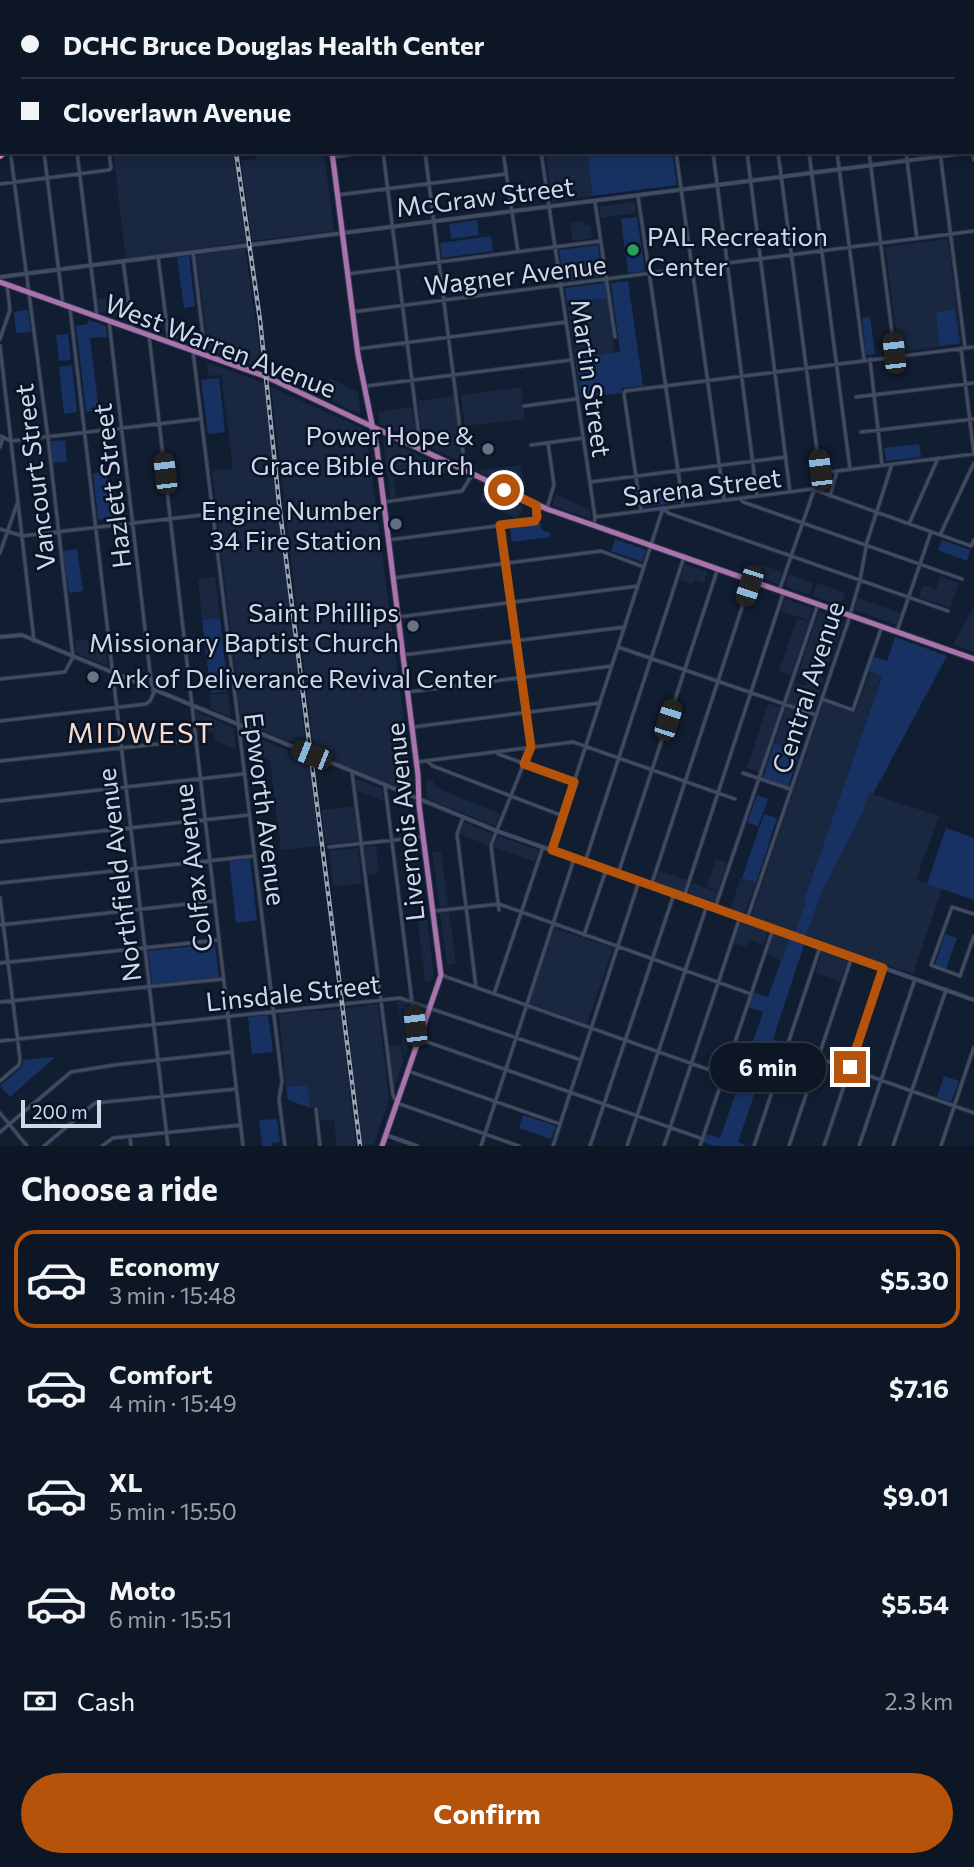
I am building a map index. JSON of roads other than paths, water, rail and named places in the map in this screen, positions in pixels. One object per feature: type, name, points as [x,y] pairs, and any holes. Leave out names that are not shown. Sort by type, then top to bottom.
[{"type":"main road","name":"Livernois Avenue","points":[[332,155],[357,349],[373,427],[384,502],[441,975],[382,1146]]},
{"type":"main road","name":"West Warren Avenue","points":[[0,282],[267,377],[536,505],[974,659]]},
{"type":"street","name":"Vancourt Street","points":[[4,154],[14,182],[48,438],[73,657]]},
{"type":"street","name":"Northfield Avenue","points":[[44,154],[58,269],[85,433],[168,1146]]},
{"type":"street","points":[[77,154],[97,317]]},
{"type":"street","points":[[0,184],[111,169],[109,154]]},
{"type":"street","points":[[383,154],[420,444],[418,449]]},
{"type":"street","points":[[425,154],[466,466],[464,471]]},
{"type":"street","points":[[503,154],[518,252]]},
{"type":"street","name":"Martin Street","points":[[541,154],[595,517],[594,526]]},
{"type":"street","points":[[676,154],[724,500]]},
{"type":"street","points":[[713,154],[757,496]]},
{"type":"street","points":[[747,154],[790,492]]},
{"type":"street","points":[[684,897],[751,693],[791,556],[820,473],[778,154]]},
{"type":"street","points":[[809,154],[850,469]]},
{"type":"street","points":[[837,154],[864,359]]},
{"type":"street","points":[[869,154],[895,356]]},
{"type":"street","points":[[906,154],[917,239]]},
{"type":"street","points":[[820,473],[974,454],[940,154]]},
{"type":"street","name":"McGraw Street","points":[[0,277],[718,186],[907,161],[940,154]]},
{"type":"street","points":[[337,195],[506,174]]},
{"type":"street","points":[[638,196],[684,505]]},
{"type":"street","points":[[595,202],[615,337]]},
{"type":"street","name":"Wagner Avenue","points":[[352,312],[974,231]]},
{"type":"street","points":[[347,274],[601,241]]},
{"type":"street","points":[[193,252],[206,355]]},
{"type":"street","points":[[158,256],[169,342]]},
{"type":"street","points":[[124,261],[132,329]]},
{"type":"street","points":[[0,339],[10,310],[7,285]]},
{"type":"street","name":"Hazlett Street","points":[[109,321],[153,690]]},
{"type":"street","points":[[357,349],[566,322]]},
{"type":"street","name":"Colfax Avenue","points":[[149,335],[243,1146]]},
{"type":"street","points":[[0,346],[34,641]]},
{"type":"street","points":[[641,511],[624,392],[864,359],[974,347]]},
{"type":"street","name":"Epworth Avenue","points":[[193,351],[282,1081],[279,1100],[285,1146]]},
{"type":"street","points":[[870,359],[882,465]]},
{"type":"street","points":[[365,387],[571,360]]},
{"type":"street","points":[[856,397],[974,383]]},
{"type":"street","points":[[523,406],[577,399]]},
{"type":"street","points":[[0,447],[2,436],[11,441],[48,438],[201,419]]},
{"type":"street","points":[[861,432],[972,419]]},
{"type":"street","points":[[531,445],[583,438]]},
{"type":"street","points":[[547,509],[554,487],[548,443]]},
{"type":"street","points":[[590,482],[786,457]]},
{"type":"street","points":[[909,524],[938,458]]},
{"type":"street","points":[[940,535],[974,463]]},
{"type":"street","name":"Central Avenue","points":[[747,919],[850,615],[866,545],[892,464]]},
{"type":"street","points":[[830,496],[837,471]]},
{"type":"street","points":[[384,502],[462,491],[472,474]]},
{"type":"street","name":"Sarena Street","points":[[595,517],[814,491],[971,545],[974,540]]},
{"type":"street","points":[[740,498],[743,502],[962,579]]},
{"type":"street","points":[[0,553],[18,501]]},
{"type":"street","points":[[388,540],[535,521],[536,505]]},
{"type":"street","points":[[552,850],[663,508],[668,513],[948,611]]},
{"type":"street","points":[[0,529],[22,536],[212,514]]},
{"type":"street","points":[[499,910],[491,848],[531,748],[500,525]]},
{"type":"street","points":[[897,632],[931,532]]},
{"type":"street","points":[[393,578],[601,551],[644,566]]},
{"type":"street","points":[[585,862],[684,557]]},
{"type":"street","points":[[618,874],[718,569]]},
{"type":"street","points":[[651,886],[751,580]]},
{"type":"street","points":[[398,617],[638,586]]},
{"type":"street","points":[[715,908],[818,604]]},
{"type":"street","points":[[822,699],[853,710],[882,626]]},
{"type":"street","points":[[403,655],[625,627]]},
{"type":"street","points":[[0,637],[20,635],[497,831],[974,999]]},
{"type":"street","points":[[618,647],[816,716]]},
{"type":"street","points":[[0,679],[65,672],[73,657]]},
{"type":"street","points":[[408,692],[612,666]]},
{"type":"street","points":[[0,721],[146,704],[150,701],[153,690]]},
{"type":"street","points":[[412,727],[600,703]]},
{"type":"street","points":[[0,761],[195,740]]},
{"type":"street","points":[[417,762],[573,743],[734,799]]},
{"type":"street","points":[[495,753],[574,782]]},
{"type":"street","points":[[427,761],[433,766],[563,816]]},
{"type":"street","points":[[352,772],[392,1095],[397,1103],[519,1146]]},
{"type":"street","points":[[743,773],[791,789]]},
{"type":"street","points":[[0,802],[243,774]]},
{"type":"street","points":[[385,786],[419,1039],[703,1139]]},
{"type":"street","points":[[0,842],[249,815]]},
{"type":"street","points":[[463,818],[457,834],[476,988]]},
{"type":"street","points":[[329,847],[423,837]]},
{"type":"street","points":[[494,994],[543,847]]},
{"type":"street","points":[[0,883],[254,856]]},
{"type":"street","points":[[481,1146],[575,859]]},
{"type":"street","points":[[584,935],[606,870]]},
{"type":"street","points":[[553,1146],[639,881]]},
{"type":"street","points":[[590,1146],[674,894]]},
{"type":"street","points":[[0,898],[20,1063],[0,1081]]},
{"type":"street","points":[[2,924],[214,901]]},
{"type":"street","points":[[433,911],[499,904],[751,994]]},
{"type":"street","points":[[627,1146],[707,905]]},
{"type":"street","points":[[974,914],[952,907],[931,965],[960,976],[974,936]]},
{"type":"street","points":[[664,1146],[740,917]]},
{"type":"street","points":[[701,1146],[773,929]]},
{"type":"street","points":[[0,964],[219,940]]},
{"type":"street","points":[[754,1146],[821,946]]},
{"type":"street","points":[[789,1146],[852,957]]},
{"type":"street","points":[[824,1146],[883,968]]},
{"type":"street","points":[[441,975],[724,1075]]},
{"type":"street","points":[[0,1002],[223,979]]},
{"type":"street","points":[[859,1146],[915,979]]},
{"type":"street","points":[[893,1146],[946,990]]},
{"type":"street","name":"Linsdale Street","points":[[0,1041],[400,998],[581,1060]]},
{"type":"street","points":[[787,1047],[974,1113]]},
{"type":"street","points":[[941,1146],[974,1047]]},
{"type":"street","points":[[0,1132],[71,1072],[232,1052]]},
{"type":"street","points":[[408,1071],[560,1124]]},
{"type":"street","points":[[44,1146],[93,1104],[236,1089]]},
{"type":"street","points":[[316,1109],[320,1146]]},
{"type":"street","points":[[0,1113],[27,1146]]},
{"type":"street","points":[[102,1146],[113,1138],[241,1125]]},
{"type":"street","points":[[386,1135],[417,1146]]},
{"type":"street","points":[[130,1136],[131,1146]]},
{"type":"railway","points":[[236,154],[260,320],[279,503],[360,1146]]},
{"type":"place","name":"PAL Recreation Center","points":[[633,250]]},
{"type":"place","name":"Power Hope & Grace Bible Church","points":[[488,449]]},
{"type":"place","name":"Engine Number 34 Fire Station","points":[[396,524]]},
{"type":"place","name":"Saint Phillips Missionary Baptist Church","points":[[413,626]]},
{"type":"place","name":"Ark of Deliverance Revival Center","points":[[93,677]]},
{"type":"district","name":"MIDWEST","points":[[141,732]]}]
